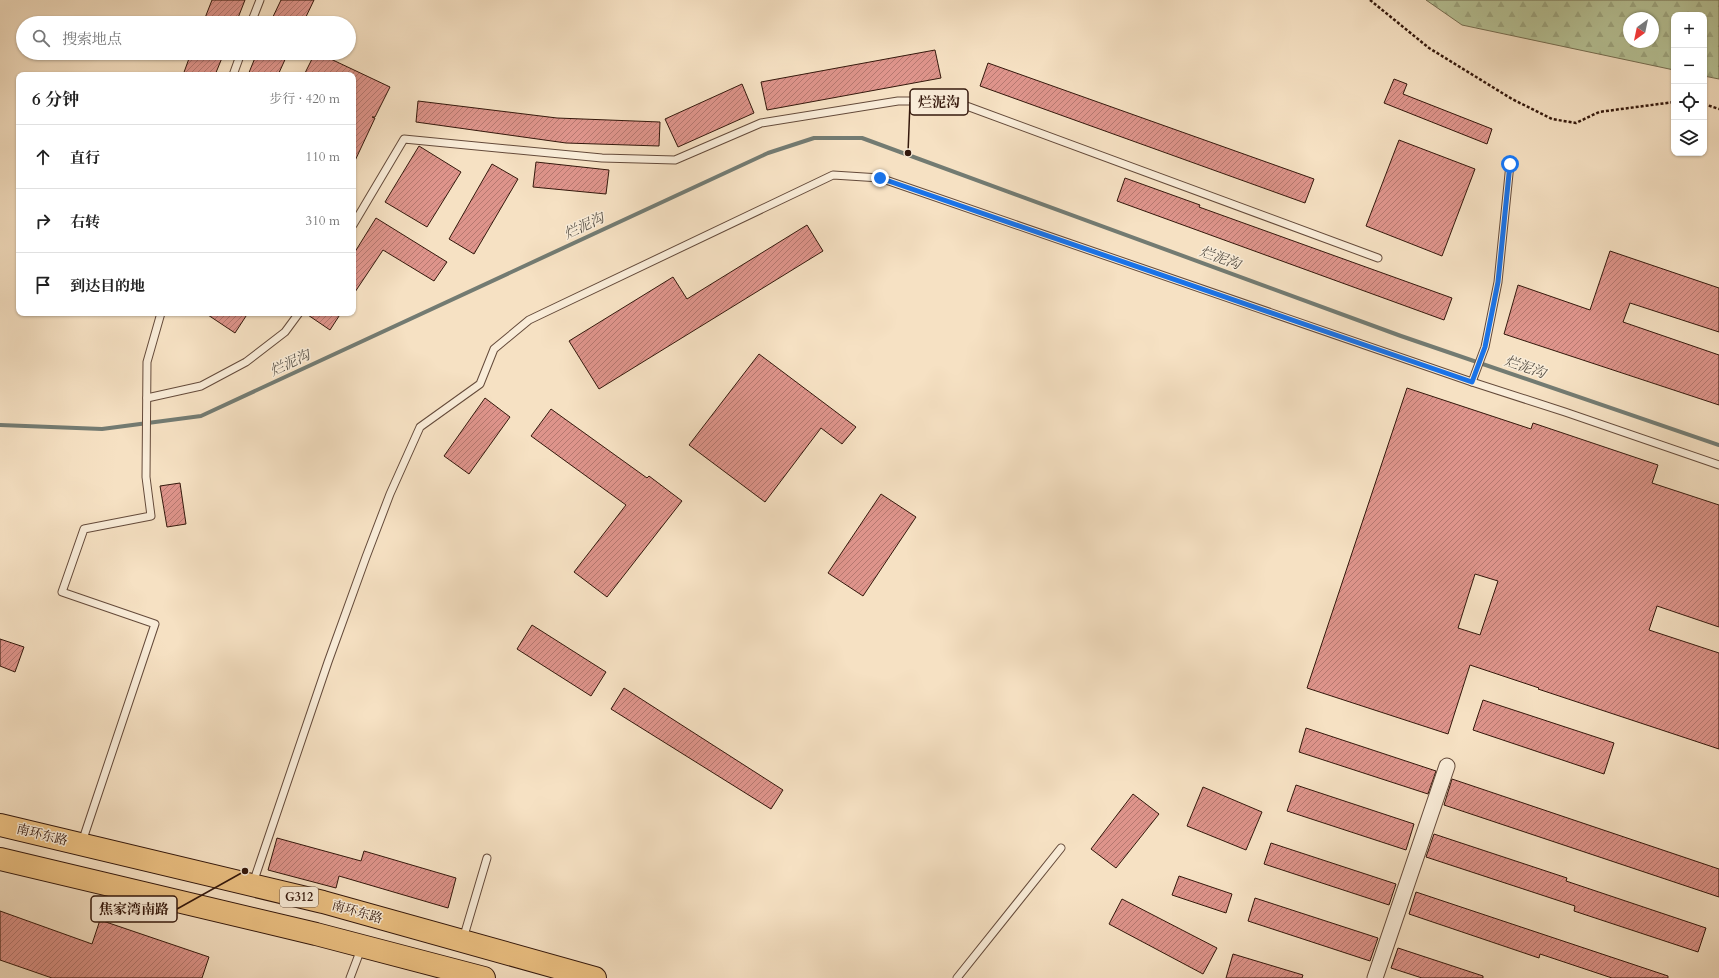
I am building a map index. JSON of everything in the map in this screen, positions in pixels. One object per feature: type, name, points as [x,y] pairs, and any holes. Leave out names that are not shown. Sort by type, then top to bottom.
[{"type":"highway","name":"南环东路","points":[[0,825],[323,902],[596,978]]},
{"type":"highway","name":"G312","points":[[0,859],[316,934],[471,976]]},
{"type":"highway","points":[[316,934],[323,902]]},
{"type":"street","points":[[1375,978],[1447,766]]},
{"type":"lane","points":[[254,16],[260,0]]},
{"type":"lane","points":[[234,72],[238,60]]},
{"type":"lane","points":[[356,220],[404,140],[602,158],[675,160],[760,123],[898,101],[953,101],[1378,258]]},
{"type":"lane","points":[[1472,382],[1485,347],[1498,282],[1510,164]]},
{"type":"lane","points":[[252,885],[328,662],[390,494],[420,427],[480,384],[494,349],[529,320],[833,176],[880,178],[1472,382],[1719,465]]},
{"type":"lane","points":[[81,844],[155,624],[62,592],[84,529],[151,516],[146,477],[147,362],[159,316]]},
{"type":"lane","points":[[147,398],[201,386],[246,362],[285,332],[297,316]]},
{"type":"lane","points":[[957,978],[1061,848]]},
{"type":"lane","points":[[463,941],[487,858]]},
{"type":"lane","points":[[350,978],[362,947]]},
{"type":"path","points":[[1370,0],[1429,48],[1512,99],[1552,119],[1576,124],[1599,112],[1671,102]]},
{"type":"path","points":[[1707,105],[1719,109]]},
{"type":"green space","points":[[1426,0],[1719,0],[1719,79],[1707,77],[1707,12],[1671,12],[1671,69],[1462,25]]},
{"type":"building","points":[[212,0],[245,0],[239,16],[206,16]]},
{"type":"building","points":[[281,0],[314,0],[306,16],[273,16]]},
{"type":"building","points":[[935,50],[941,78],[767,110],[761,82]]},
{"type":"building","points":[[188,60],[221,60],[216,72],[184,72]]},
{"type":"building","points":[[254,60],[285,60],[279,72],[249,72]]},
{"type":"building","points":[[312,60],[333,60],[390,87],[375,117],[372,117],[375,118],[356,159],[356,72],[306,72]]},
{"type":"building","points":[[988,63],[1314,179],[1305,203],[980,86]]},
{"type":"building","points":[[1394,79],[1407,84],[1403,94],[1492,129],[1487,144],[1384,103]]},
{"type":"building","points":[[742,84],[754,113],[678,147],[665,119]]},
{"type":"building","points":[[418,101],[557,118],[660,122],[659,146],[566,143],[416,122]]},
{"type":"building","points":[[1399,140],[1475,169],[1442,256],[1366,226]]},
{"type":"building","points":[[419,146],[461,172],[427,227],[385,202]]},
{"type":"building","points":[[536,162],[609,170],[606,194],[533,187]]},
{"type":"building","points":[[492,164],[518,179],[474,254],[449,239]]},
{"type":"building","points":[[1125,178],[1200,205],[1199,207],[1452,298],[1444,320],[1117,201]]},
{"type":"building","points":[[376,218],[447,262],[434,281],[383,250],[356,290],[356,250]]},
{"type":"building","points":[[807,225],[823,251],[599,389],[569,341],[673,277],[687,299]]},
{"type":"building","points":[[1610,251],[1719,288],[1719,332],[1630,303],[1623,322],[1719,355],[1719,405],[1504,334],[1518,285],[1590,310]]},
{"type":"building","points":[[210,316],[246,316],[235,333]]},
{"type":"building","points":[[309,316],[339,316],[330,330]]},
{"type":"building","points":[[759,354],[856,427],[842,444],[821,428],[765,502],[689,445]]},
{"type":"building","points":[[1407,388],[1531,429],[1533,423],[1658,465],[1652,483],[1719,505],[1719,627],[1657,606],[1649,630],[1719,653],[1719,749],[1470,665],[1448,734],[1307,688]],"holes":[[[1475,574],[1498,581],[1480,635],[1458,628]]]},
{"type":"building","points":[[485,398],[510,417],[469,474],[444,456]]},
{"type":"building","points":[[551,409],[647,478],[649,476],[682,501],[607,597],[574,572],[626,505],[531,436]]},
{"type":"building","points":[[180,483],[186,524],[167,527],[160,486]]},
{"type":"building","points":[[881,494],[916,517],[863,596],[828,573]]},
{"type":"building","points":[[532,625],[606,672],[591,696],[517,649]]},
{"type":"building","points":[[0,639],[24,647],[15,672],[0,666]]},
{"type":"building","points":[[624,688],[783,790],[771,809],[611,709]]},
{"type":"building","points":[[1483,700],[1614,743],[1604,774],[1473,730]]},
{"type":"building","points":[[1306,728],[1436,771],[1428,794],[1299,752]]},
{"type":"building","points":[[1452,779],[1719,869],[1719,897],[1444,805]]},
{"type":"building","points":[[1296,785],[1414,824],[1406,850],[1287,811]]},
{"type":"building","points":[[1203,787],[1262,812],[1246,850],[1187,826]]},
{"type":"building","points":[[1133,794],[1159,814],[1116,868],[1091,849]]},
{"type":"building","points":[[1434,834],[1567,878],[1566,881],[1706,928],[1698,952],[1574,911],[1575,906],[1426,857]]},
{"type":"building","points":[[277,838],[361,861],[364,851],[456,878],[448,908],[339,876],[336,888],[268,870]]},
{"type":"building","points":[[1271,843],[1396,884],[1389,905],[1264,864]]},
{"type":"building","points":[[1179,876],[1232,894],[1226,913],[1172,895]]},
{"type":"building","points":[[1416,892],[1668,976],[1668,978],[1612,978],[1540,954],[1539,958],[1409,914]]},
{"type":"building","points":[[1255,898],[1378,938],[1370,961],[1248,921]]},
{"type":"building","points":[[1122,899],[1217,948],[1203,974],[1109,924]]},
{"type":"building","points":[[0,911],[92,944],[100,920],[209,957],[202,978],[52,978],[0,960]]},
{"type":"building","points":[[1398,948],[1483,976],[1483,978],[1422,978],[1391,968]]},
{"type":"building","points":[[1233,954],[1303,975],[1302,978],[1226,978]]},
{"type":"waterway","name":"烂泥沟","points":[[0,425],[102,429],[201,416],[768,153],[814,138],[862,138],[1401,336],[1719,445]]},
{"type":"place","name":"烂泥沟","points":[[908,153]]},
{"type":"place","name":"焦家湾南路","points":[[245,871]]},
{"type":"route","points":[[880,178],[1472,382],[1485,347],[1498,282],[1510,164]]}]
